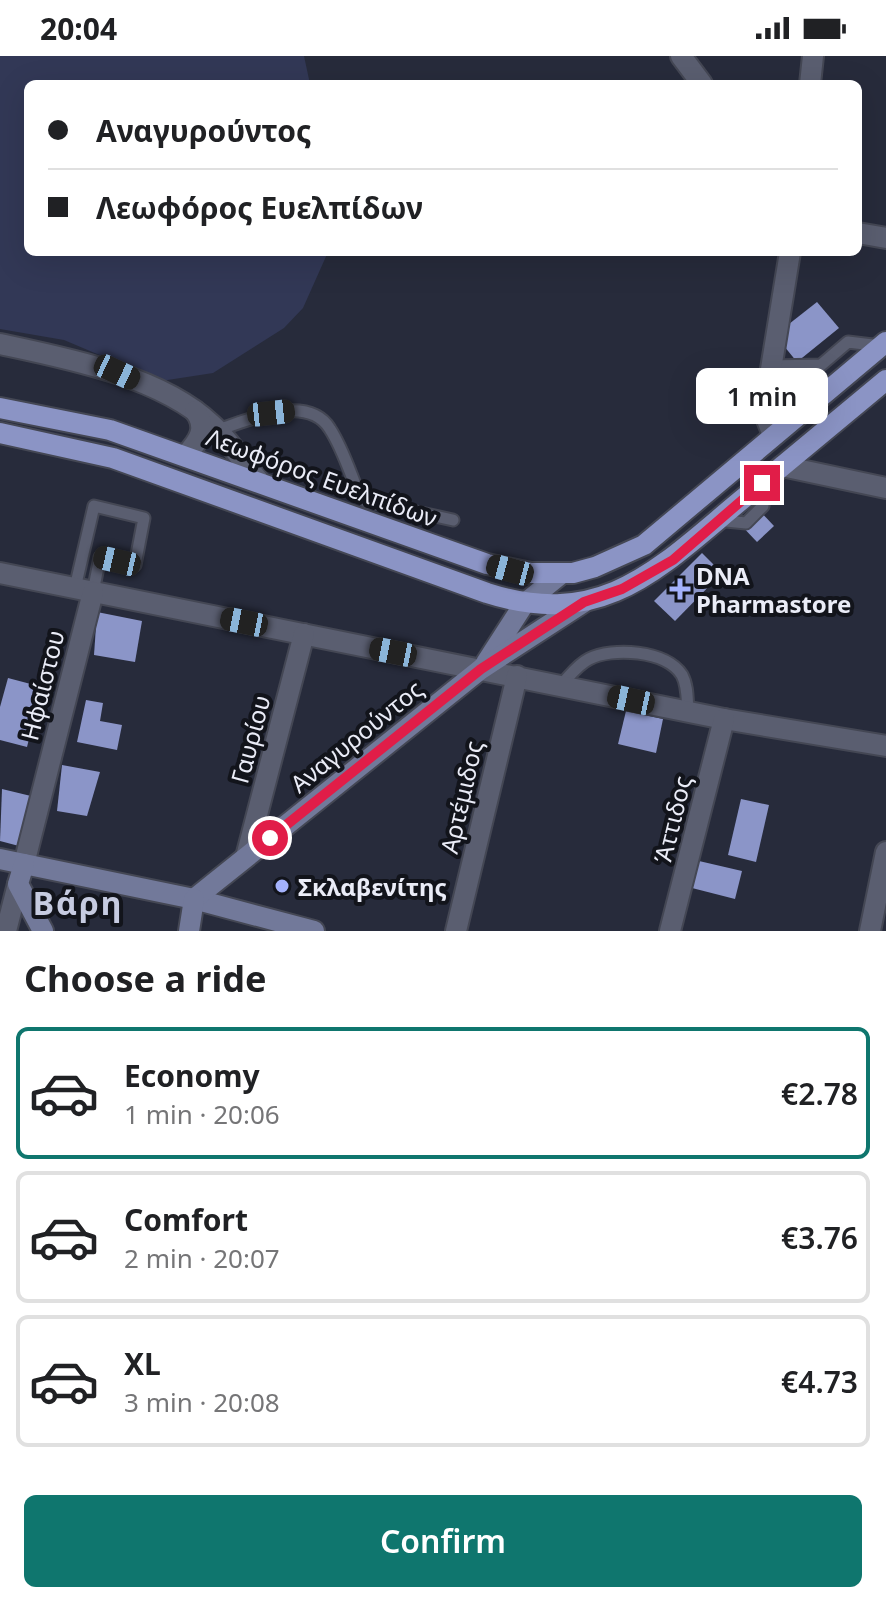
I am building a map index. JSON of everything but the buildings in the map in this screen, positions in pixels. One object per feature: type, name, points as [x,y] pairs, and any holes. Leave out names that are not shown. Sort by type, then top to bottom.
[{"type":"main road","name":"Λεωφόρος Ευελπίδων","points":[[0,408],[110,430],[258,480],[487,564],[531,573],[561,574],[595,567],[644,545],[884,344]]},
{"type":"main road","points":[[0,433],[113,458],[459,584],[524,604],[584,602],[673,560],[716,520],[886,380]]},
{"type":"main road","name":"Αναγυρούντος","points":[[481,669],[524,604],[561,574]]},
{"type":"main road","name":"Αναγυρούντος","points":[[194,899],[481,669],[584,602]]},
{"type":"main road","points":[[0,859],[21,874],[194,899],[309,930]]},
{"type":"main road","points":[[21,874],[43,931]]},
{"type":"main road","points":[[189,931],[194,899]]},
{"type":"street","points":[[681,56],[699,80]]},
{"type":"street","points":[[810,80],[813,56]]},
{"type":"street","points":[[862,234],[886,238]]},
{"type":"street","points":[[773,435],[764,412],[769,366],[789,256]]},
{"type":"street","points":[[0,344],[117,372],[195,411],[218,430],[258,480]]},
{"type":"street","points":[[186,455],[202,430],[202,420],[195,411]]},
{"type":"street","points":[[782,466],[886,488]]},
{"type":"street","points":[[0,573],[688,712],[886,746]]},
{"type":"street","name":"Ηφαίστου","points":[[6,931],[84,590]]},
{"type":"street","name":"Γαυρίου","points":[[246,857],[304,634]]},
{"type":"street","name":"Αρτέμιδος","points":[[456,931],[517,676]]},
{"type":"street","name":"Άττιδος","points":[[670,931],[724,719]]},
{"type":"street","points":[[870,931],[886,852]]},
{"type":"lane","points":[[769,366],[821,365],[848,342],[884,344]]},
{"type":"lane","points":[[218,430],[271,413],[290,410],[307,414],[329,426],[359,494],[366,501],[453,520]]},
{"type":"lane","points":[[94,506],[144,518],[135,565],[100,557],[84,590],[94,506]]},
{"type":"lane","points":[[561,685],[589,659],[602,653],[632,653],[671,663],[681,674],[688,712]]},
{"type":"shaded area","points":[[0,56],[304,56],[309,80],[24,80],[24,256],[326,256],[303,308],[284,328],[213,373],[161,381],[64,340],[0,329]]},
{"type":"place","name":"DNA Pharmastore","points":[[680,589]]},
{"type":"place","name":"Σκλαβενίτης","points":[[282,886]]},
{"type":"district","name":"Βάρη","points":[[78,902]]},
{"type":"route","points":[[270,838],[481,669],[584,602],[622,589],[673,560],[762,483]]}]
